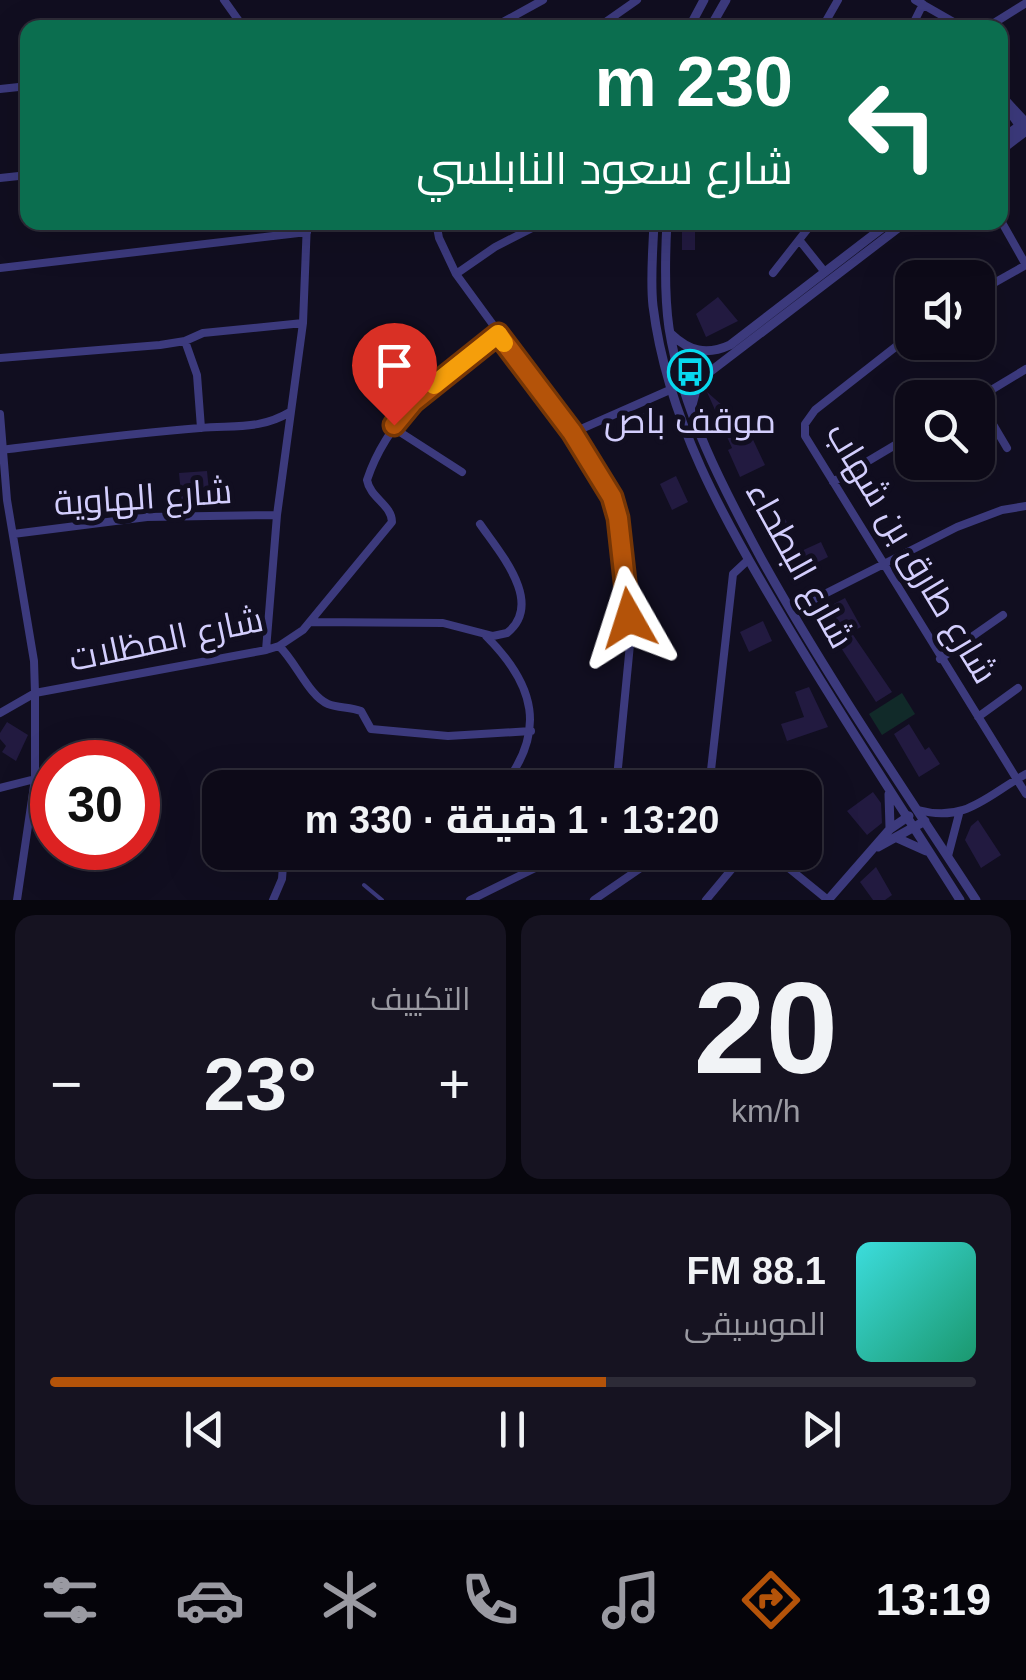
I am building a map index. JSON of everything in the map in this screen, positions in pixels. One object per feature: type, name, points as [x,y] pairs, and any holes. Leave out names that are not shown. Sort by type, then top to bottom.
[{"type":"street","points":[[507,20],[543,0]]},
{"type":"street","points":[[608,20],[637,0]]},
{"type":"street","points":[[919,2],[950,20]]},
{"type":"street","points":[[999,20],[1026,3]]},
{"type":"street","points":[[1008,103],[1024,126]]},
{"type":"street","points":[[0,268],[285,230]]},
{"type":"street","points":[[266,650],[277,515],[302,323],[307,230]]},
{"type":"street","points":[[438,230],[456,274],[572,432],[612,497],[618,518],[631,634],[618,770]]},
{"type":"street","points":[[456,274],[528,230]]},
{"type":"street","name":"شارع البطحاء","points":[[654,230],[653,310],[672,389],[702,471],[748,560],[960,900]]},
{"type":"street","name":"شارع البطحاء","points":[[667,230],[664,274],[670,333],[691,408],[725,489],[791,612],[976,900]]},
{"type":"street","points":[[670,333],[681,344],[698,351],[714,352],[730,345],[879,230]]},
{"type":"street","points":[[691,408],[698,386],[707,374],[896,230]]},
{"type":"street","points":[[995,282],[1026,265],[1006,230]]},
{"type":"street","points":[[773,273],[807,231]]},
{"type":"street","points":[[800,242],[824,272]]},
{"type":"street","points":[[0,358],[185,341],[204,333],[302,323]]},
{"type":"street","points":[[462,472],[392,427],[413,402],[498,334]]},
{"type":"street","points":[[185,341],[197,376],[200,428]]},
{"type":"street","name":"شارع طارق بن شهاب","points":[[895,347],[808,416],[805,436],[1026,794]]},
{"type":"street","points":[[698,351],[699,364],[707,374]]},
{"type":"street","points":[[995,388],[1026,369]]},
{"type":"street","points":[[572,432],[672,389]]},
{"type":"street","points":[[2,450],[200,428],[229,429],[266,424],[290,412]]},
{"type":"street","points":[[0,414],[4,500],[14,534],[34,661],[35,740]]},
{"type":"street","name":"شارع المظلات","points":[[0,713],[35,693],[279,646],[310,622],[392,522],[391,513],[368,489],[367,480],[392,427]]},
{"type":"street","points":[[995,428],[1006,448]]},
{"type":"street","points":[[833,482],[895,445]]},
{"type":"street","points":[[791,612],[968,522],[1026,506]]},
{"type":"street","name":"شارع الهاوية","points":[[14,534],[148,517],[277,515]]},
{"type":"street","points":[[310,622],[443,624],[498,636],[512,630],[520,616],[516,578],[480,524]]},
{"type":"street","points":[[711,770],[732,574],[748,560]]},
{"type":"street","points":[[940,659],[1004,615]]},
{"type":"street","points":[[483,633],[516,676],[529,706],[531,731],[515,770]]},
{"type":"street","points":[[279,646],[318,698],[334,706],[361,710],[371,729],[448,736],[531,731]]},
{"type":"street","points":[[978,717],[1018,688]]},
{"type":"street","points":[[791,870],[828,900],[871,850],[918,810],[959,814],[1026,774]]},
{"type":"street","points":[[0,788],[30,780]]},
{"type":"street","points":[[889,791],[894,833]]},
{"type":"street","points":[[17,900],[30,813]]},
{"type":"street","points":[[948,856],[959,814]]},
{"type":"street","points":[[894,833],[925,821]]},
{"type":"street","points":[[894,833],[930,852]]},
{"type":"street","points":[[272,900],[283,870]]},
{"type":"street","points":[[470,900],[531,870]]},
{"type":"street","points":[[594,900],[638,870]]},
{"type":"street","points":[[706,900],[731,870]]},
{"type":"lane","points":[[364,885],[382,900]]},
{"type":"green space","points":[[902,693],[915,714],[882,735],[869,714]]},
{"type":"building","points":[[682,230],[695,230],[695,250],[682,250]]},
{"type":"building","points":[[718,297],[738,321],[706,337],[696,314]]},
{"type":"building","points":[[707,392],[747,427],[765,465],[740,477],[728,450],[732,448]]},
{"type":"building","points":[[655,408],[664,429],[648,436],[639,415]]},
{"type":"building","points":[[207,471],[209,491],[199,492],[194,505],[182,505],[179,473]]},
{"type":"building","points":[[676,476],[688,502],[672,510],[660,484]]},
{"type":"building","points":[[783,515],[791,530],[772,541],[764,525]]},
{"type":"building","points":[[821,542],[828,557],[794,574],[786,558]]},
{"type":"building","points":[[845,598],[861,627],[851,632],[892,692],[876,702],[836,640],[832,642],[817,613]]},
{"type":"building","points":[[763,621],[772,641],[749,652],[740,632]]},
{"type":"building","points":[[809,687],[828,727],[787,741],[781,724],[804,717],[795,692]]},
{"type":"building","points":[[7,722],[28,735],[16,761],[2,752],[6,746],[0,733]]},
{"type":"building","points":[[909,724],[925,750],[929,747],[940,764],[919,777],[894,734]]},
{"type":"building","points":[[873,792],[881,803],[882,823],[867,835],[847,811]]},
{"type":"building","points":[[978,820],[1001,855],[981,868],[965,840]]},
{"type":"building","points":[[876,867],[892,895],[885,900],[873,900],[860,882]]},
{"type":"slow traffic","points":[[434,385],[498,334],[504,343]]},
{"type":"place","name":"موقف باص","points":[[690,372]]},
{"type":"route","points":[[394,425],[413,402],[498,334],[572,432],[612,497],[618,518],[629,618]]}]
